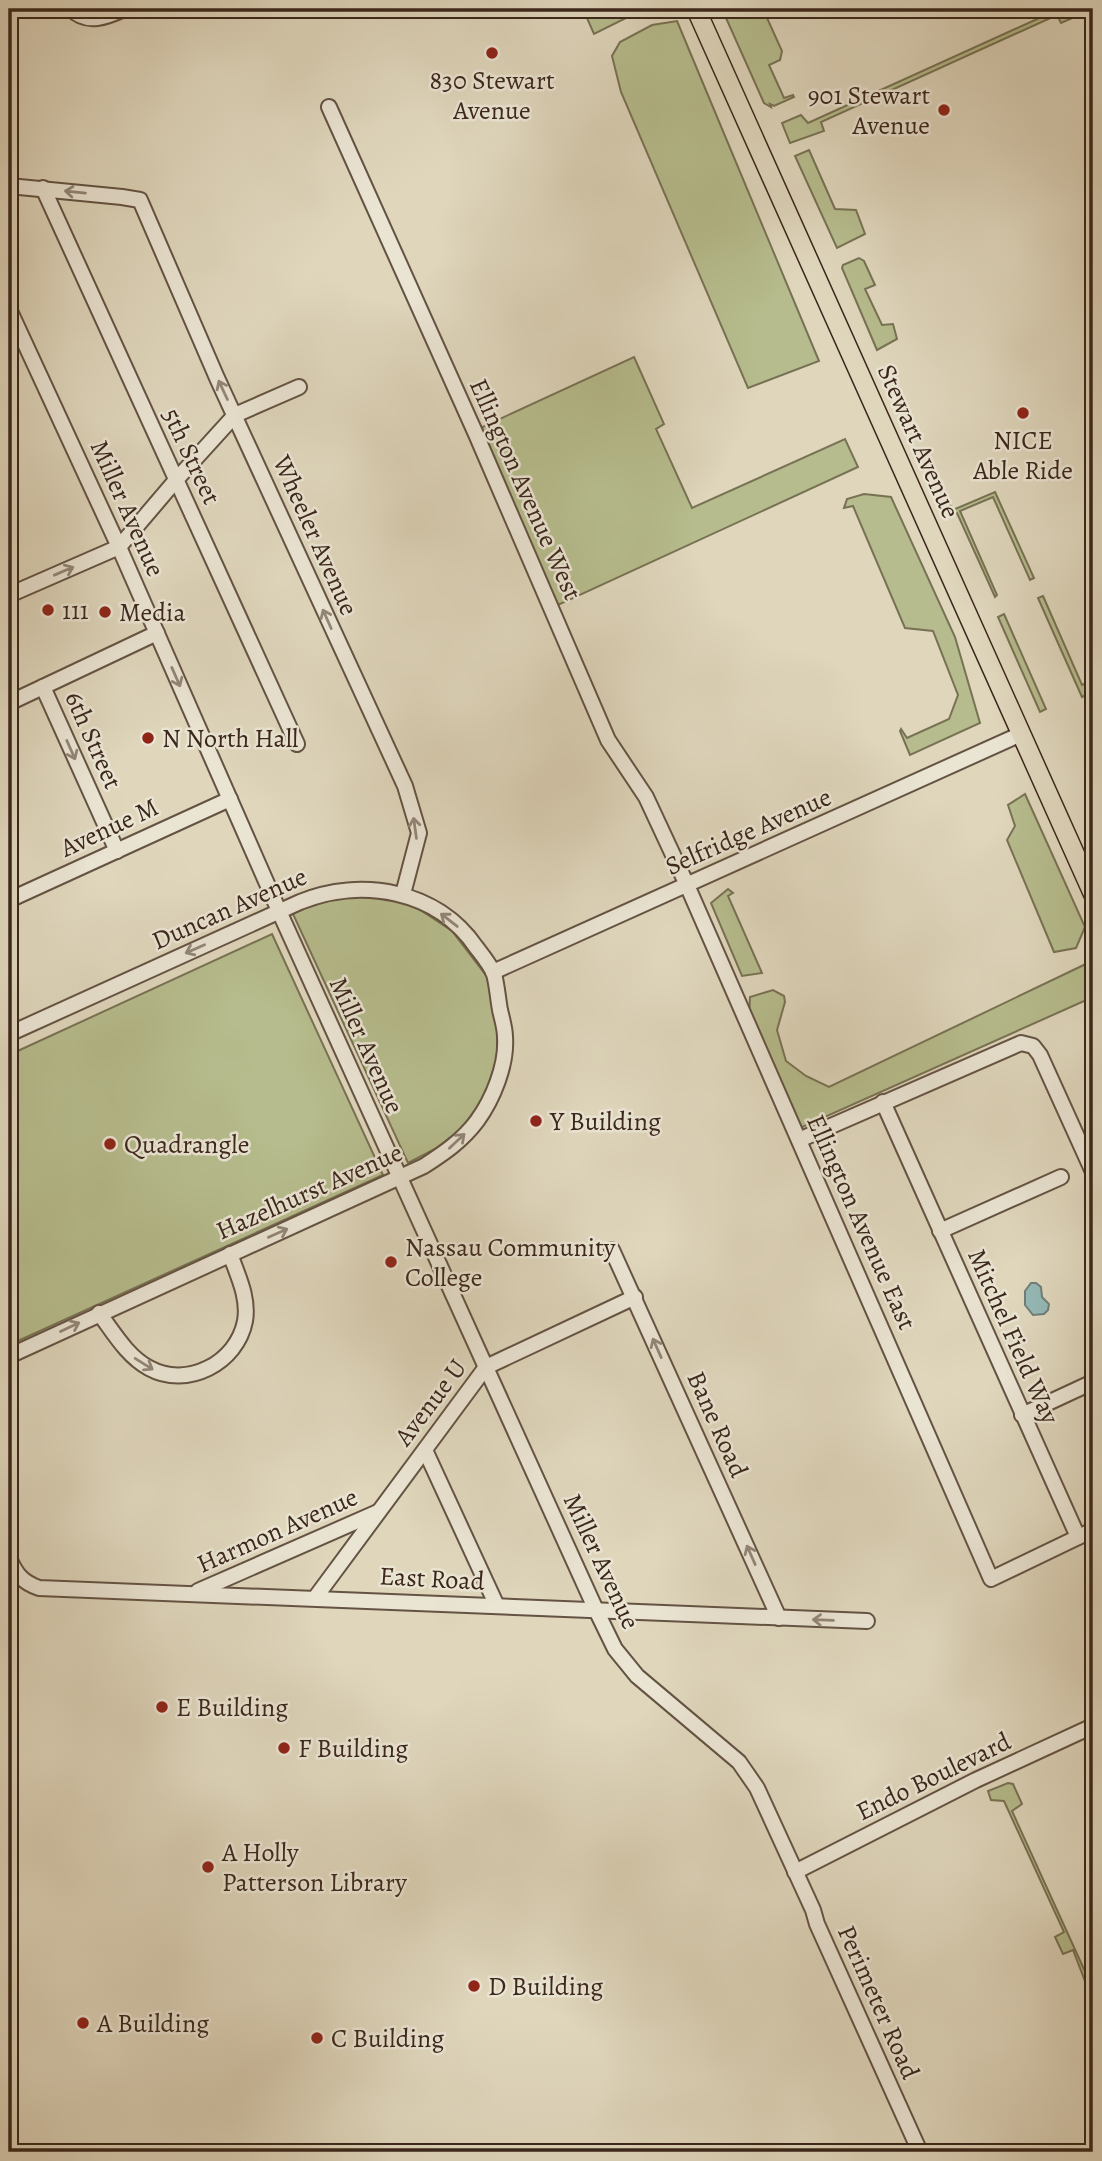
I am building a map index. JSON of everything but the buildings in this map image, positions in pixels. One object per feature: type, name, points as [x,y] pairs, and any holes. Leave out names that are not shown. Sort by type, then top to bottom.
[{"type":"main road","name":"Stewart Avenue","points":[[696,9],[1093,894]]},
{"type":"street","points":[[71,9],[84,18],[104,18],[124,9]]},
{"type":"street","name":"Ellington Avenue West","points":[[329,107],[473,426],[608,740],[646,797],[687,885]]},
{"type":"street","points":[[9,186],[43,188]]},
{"type":"street","name":"Wheeler Avenue","points":[[43,188],[140,200],[405,786],[419,833],[403,894]]},
{"type":"street","name":"5th Street","points":[[43,188],[297,744]]},
{"type":"street","name":"Miller Avenue","points":[[9,309],[119,547],[279,911],[615,1649],[637,1676],[739,1762],[757,1788],[795,1872]]},
{"type":"street","points":[[9,595],[119,547],[235,415],[299,387]]},
{"type":"street","points":[[9,704],[157,634]]},
{"type":"street","name":"6th Street","points":[[43,687],[117,850]]},
{"type":"street","name":"Selfridge Avenue","points":[[493,972],[1021,734]]},
{"type":"street","name":"Avenue M","points":[[9,900],[230,799]]},
{"type":"street","name":"Ellington Avenue East","points":[[687,885],[991,1579],[1078,1537]]},
{"type":"street","name":"Duncan Avenue","points":[[9,1034],[279,911],[333,891],[364,889],[403,894],[432,907],[472,941],[493,972]]},
{"type":"street","name":"Hazelhurst Avenue","points":[[9,1356],[424,1166],[456,1144],[477,1121],[491,1097],[501,1071],[506,1038],[493,972]]},
{"type":"street","points":[[799,1140],[1021,1043],[1032,1046],[1040,1055],[1093,1172]]},
{"type":"street","name":"Mitchel Field Way","points":[[883,1102],[1078,1537]]},
{"type":"street","name":"Mitchel Field Way","points":[[940,1231],[1061,1178]]},
{"type":"street","name":"Bane Road","points":[[612,1250],[779,1618]]},
{"type":"street","points":[[99,1313],[130,1355],[151,1370],[178,1376],[207,1370],[232,1350],[242,1333],[245,1321],[243,1287],[230,1254]]},
{"type":"street","name":"Avenue U","points":[[315,1598],[486,1367],[635,1297]]},
{"type":"street","points":[[1022,1415],[1093,1382]]},
{"type":"street","points":[[425,1450],[497,1606]]},
{"type":"street","name":"Harmon Avenue","points":[[194,1593],[379,1511]]},
{"type":"street","points":[[1078,1537],[1093,1530]]},
{"type":"street","name":"East Road","points":[[9,1558],[20,1578],[39,1588],[867,1621]]},
{"type":"street","name":"Endo Boulevard","points":[[795,1872],[976,1780],[1093,1726]]},
{"type":"street","name":"Perimeter Road","points":[[795,1872],[920,2152]]},
{"type":"green space","points":[[583,9],[644,9],[594,34]]},
{"type":"green space","points":[[722,9],[763,9],[782,51],[780,60],[769,65],[784,98],[794,97],[774,106],[770,104],[771,107],[764,103]]},
{"type":"green space","points":[[1059,9],[1093,9],[1061,23],[1057,15],[821,122],[824,131],[790,143],[782,123],[801,115],[808,123]]},
{"type":"green space","points":[[677,21],[819,361],[748,388],[621,92],[612,56],[620,42],[652,25]]},
{"type":"green space","points":[[809,150],[835,209],[856,210],[865,234],[837,248],[795,156]]},
{"type":"green space","points":[[859,258],[864,261],[875,285],[865,289],[882,325],[893,324],[897,339],[877,350],[842,268]]},
{"type":"green space","points":[[634,357],[664,424],[656,429],[692,508],[845,439],[858,467],[558,605],[478,429]]},
{"type":"green space","points":[[995,492],[1034,578],[1030,580],[993,497],[960,511],[997,595],[995,597],[957,513],[951,515],[948,507],[950,505],[953,510]]},
{"type":"green space","points":[[864,494],[891,497],[955,637],[980,723],[910,755],[901,729],[907,738],[949,719],[958,695],[933,631],[905,628],[853,506],[844,508],[847,499]]},
{"type":"green space","points":[[1043,596],[1082,685],[1093,680],[1093,691],[1082,697],[1038,598]]},
{"type":"green space","points":[[1004,614],[1046,709],[1040,712],[998,617]]},
{"type":"green space","points":[[1025,794],[1085,927],[1076,948],[1054,952],[1007,840],[1015,826],[1008,805]]},
{"type":"green space","points":[[728,889],[733,893],[728,896],[762,973],[742,976],[711,903]]},
{"type":"green space","points":[[373,896],[410,903],[452,931],[488,978],[497,1017],[497,1058],[485,1096],[462,1128],[437,1148],[408,1163],[293,914],[321,901]]},
{"type":"green space","points":[[272,934],[383,1175],[9,1345],[9,1055]]},
{"type":"green space","points":[[1088,963],[1093,966],[1093,997],[798,1129],[749,1019],[750,997],[773,990],[784,996],[785,1002],[777,1030],[786,1061],[806,1076],[829,1087]]},
{"type":"green space","points":[[1008,1783],[1013,1784],[1022,1804],[1012,1811],[1093,1989],[1093,2002],[1073,1950],[1063,1954],[1055,1937],[1064,1932],[1004,1801],[991,1800],[988,1791]]},
{"type":"water","points":[[1031,1283],[1041,1287],[1042,1297],[1049,1304],[1044,1314],[1033,1315],[1025,1305],[1025,1291]]},
{"type":"place","name":"830 Stewart Avenue","points":[[492,53]]},
{"type":"place","name":"901 Stewart Avenue","points":[[944,110]]},
{"type":"place","name":"NICE Able Ride","points":[[1023,413]]},
{"type":"place","name":"111","points":[[48,610]]},
{"type":"place","name":"Media","points":[[105,612]]},
{"type":"place","name":"N North Hall","points":[[148,738]]},
{"type":"place","name":"Y Building","points":[[536,1121]]},
{"type":"place","name":"Quadrangle","points":[[110,1144]]},
{"type":"place","name":"Nassau Community College","points":[[391,1262]]},
{"type":"place","name":"E Building","points":[[162,1707]]},
{"type":"place","name":"F Building","points":[[284,1748]]},
{"type":"place","name":"A Holly Patterson Library","points":[[208,1867]]},
{"type":"place","name":"D Building","points":[[474,1986]]},
{"type":"place","name":"A Building","points":[[83,2023]]},
{"type":"place","name":"C Building","points":[[317,2038]]}]
